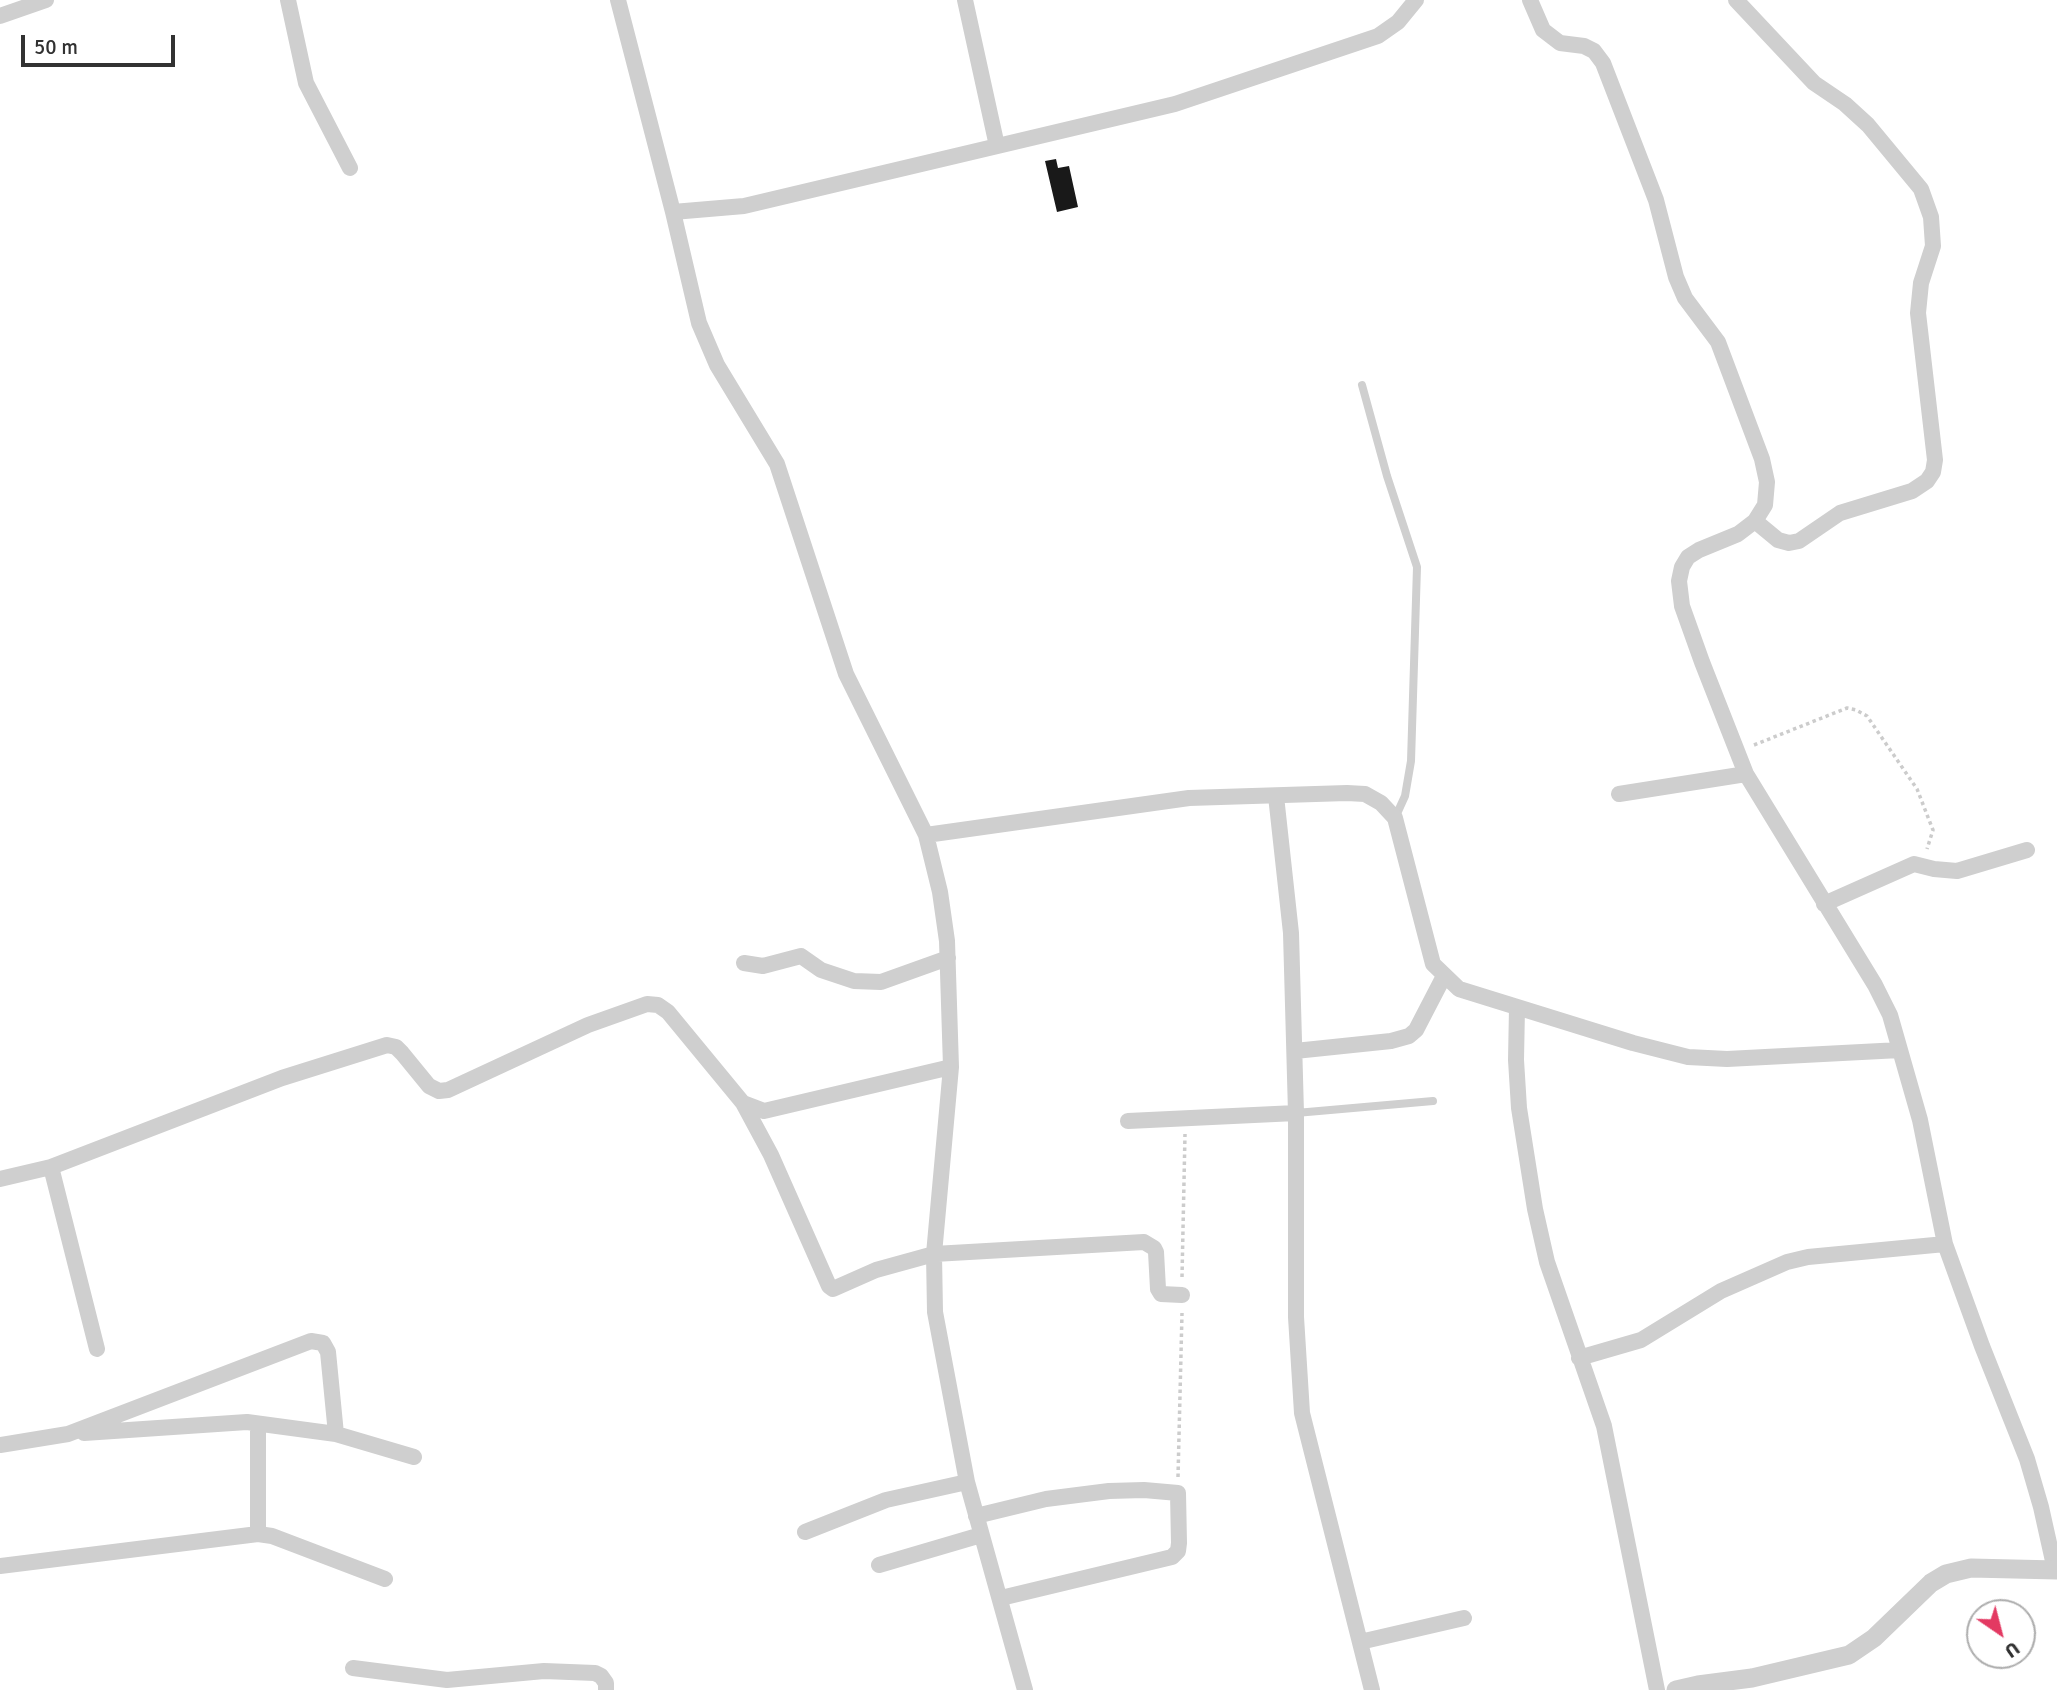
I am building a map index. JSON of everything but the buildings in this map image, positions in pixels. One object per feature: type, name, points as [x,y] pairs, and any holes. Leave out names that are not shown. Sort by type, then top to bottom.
[{"type":"street","points":[[0,16],[46,0]]},
{"type":"street","points":[[288,0],[306,83],[350,168]]},
{"type":"street","points":[[618,0],[699,323],[717,365],[777,464],[846,674],[926,835],[940,892],[948,958],[951,1067],[934,1254],[935,1312],[967,1482],[1025,1690]]},
{"type":"street","points":[[965,0],[997,146]]},
{"type":"street","points":[[673,212],[744,206],[1175,104],[1378,36],[1398,22],[1416,0]]},
{"type":"street","points":[[1530,0],[1543,30],[1560,43],[1584,46],[1594,51],[1603,63],[1656,200],[1676,277],[1685,298],[1718,342],[1762,459],[1767,482],[1765,505],[1755,522],[1738,534],[1699,550],[1688,557],[1682,567],[1679,581],[1686,617],[1746,774],[1875,985],[1890,1015],[1920,1120],[1945,1244],[2027,1459],[2056,1570],[1971,1568],[1946,1574],[1931,1583],[1874,1639],[1849,1655],[1753,1684],[1676,1690]]},
{"type":"street","points":[[1736,0],[1814,83],[1845,104],[1868,125],[1921,189],[1931,217],[1933,246],[1921,283],[1918,313],[1935,460],[1933,472],[1927,481],[1912,491],[1840,513],[1799,541],[1789,543],[1778,540],[1755,522]]},
{"type":"street","points":[[1619,794],[1746,774]]},
{"type":"street","points":[[926,835],[1189,798],[1365,794],[1381,803],[1395,818],[1433,964],[1459,989],[1633,1043],[1688,1057],[1727,1059],[1900,1050]]},
{"type":"street","points":[[1276,796],[1291,933],[1296,1113],[1296,1317],[1302,1413],[1372,1690]]},
{"type":"street","points":[[1824,904],[1914,864],[1957,871],[2027,850]]},
{"type":"street","points":[[744,963],[763,966],[801,956],[832,974],[854,981],[881,982],[948,958]]},
{"type":"street","points":[[1295,1051],[1391,1041],[1409,1036],[1416,1030],[1444,976]]},
{"type":"street","points":[[0,1179],[51,1167],[282,1078],[387,1045],[396,1047],[402,1053],[429,1087],[439,1091],[448,1090],[588,1025],[647,1004],[658,1005],[668,1012],[743,1103],[771,1156],[829,1286],[833,1289],[876,1270],[934,1254],[1144,1242],[1156,1252],[1158,1289],[1161,1294],[1182,1295]]},
{"type":"street","points":[[1517,1008],[1518,1096],[1535,1209],[1547,1262],[1604,1426],[1657,1690]]},
{"type":"street","points":[[743,1103],[764,1111],[951,1067]]},
{"type":"street","points":[[1128,1121],[1296,1113]]},
{"type":"street","points":[[51,1167],[97,1349]]},
{"type":"street","points":[[1579,1358],[1641,1340],[1721,1291],[1787,1262],[1808,1257],[1945,1244]]},
{"type":"street","points":[[68,1434],[311,1341],[323,1343],[328,1352],[336,1434]]},
{"type":"street","points":[[0,1445],[68,1434],[247,1422],[336,1434],[414,1457]]},
{"type":"street","points":[[258,1424],[258,1534]]},
{"type":"street","points":[[805,1532],[886,1500],[967,1482]]},
{"type":"street","points":[[976,1516],[1046,1499],[1109,1491],[1178,1493],[1180,1543],[1178,1551],[1172,1557],[1001,1598]]},
{"type":"street","points":[[0,1566],[258,1534],[272,1536],[385,1579]]},
{"type":"street","points":[[878,1564],[981,1535]]},
{"type":"street","points":[[1360,1642],[1464,1618]]},
{"type":"street","points":[[353,1668],[447,1685],[544,1671],[595,1673],[601,1676],[606,1690]]},
{"type":"lane","points":[[1362,385],[1387,476],[1417,567],[1411,761],[1405,796],[1395,818]]},
{"type":"lane","points":[[1296,1113],[1433,1101]]},
{"type":"path","points":[[1737,752],[1847,708],[1856,709],[1867,716],[1917,789],[1933,830],[1930,846],[1914,864]]}]
